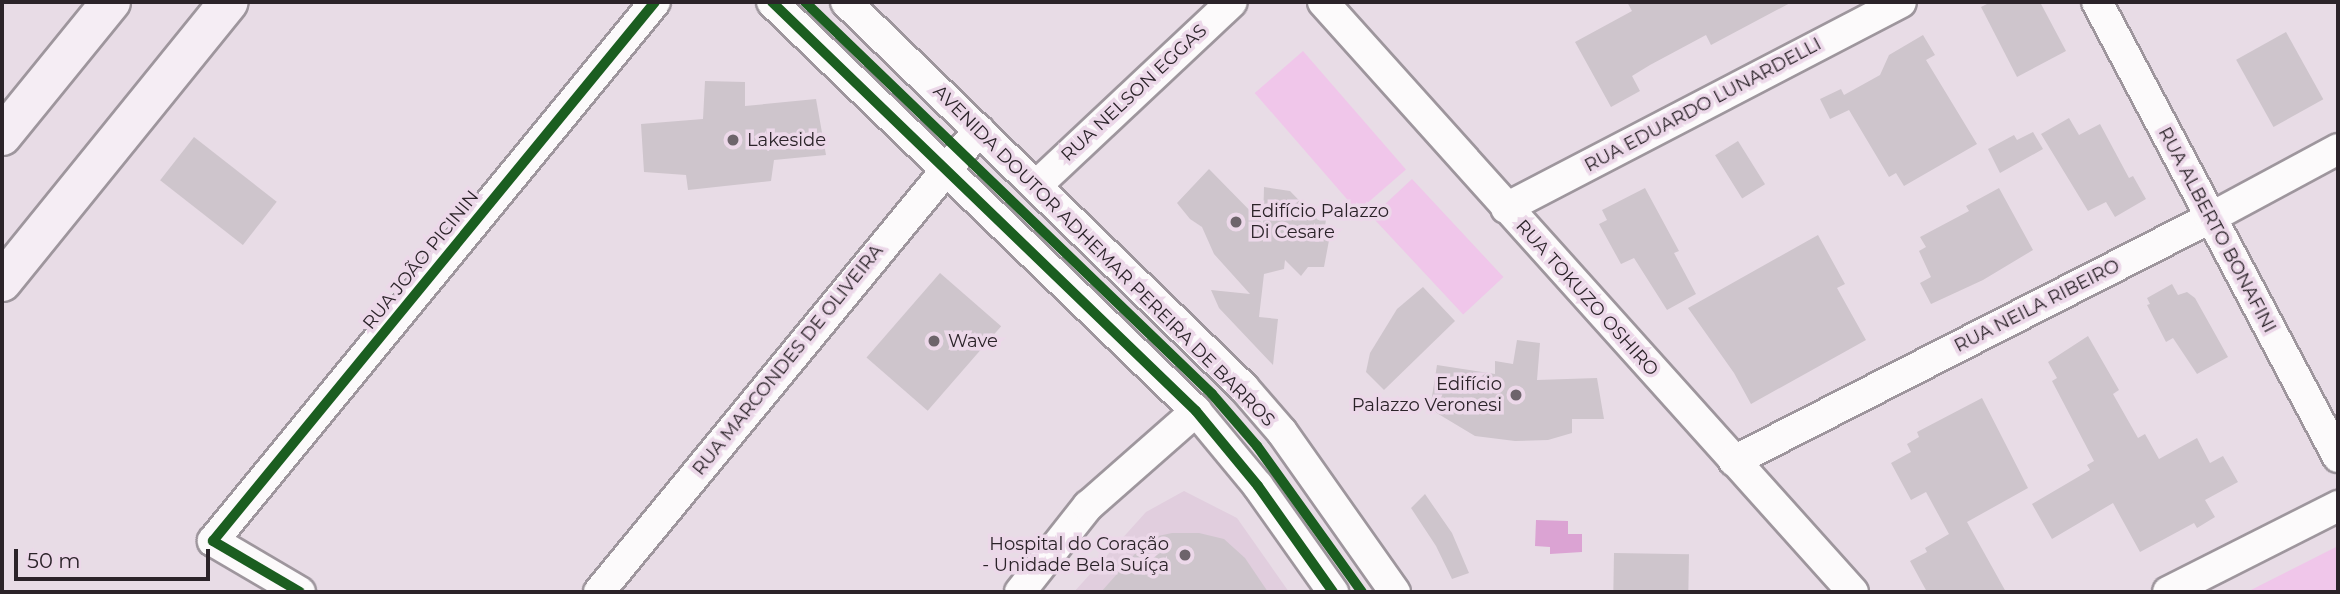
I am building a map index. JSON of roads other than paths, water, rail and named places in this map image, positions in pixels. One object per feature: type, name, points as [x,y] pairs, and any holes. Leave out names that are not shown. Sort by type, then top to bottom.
[{"type":"main road","points":[[2,136],[111,2]]},
{"type":"main road","points":[[2,282],[229,2]]},
{"type":"street","name":"RUA JOÃO PICININ","points":[[300,592],[213,541],[655,2]]},
{"type":"street","points":[[772,2],[1196,411],[1258,486],[1333,592]]},
{"type":"street","name":"AVENIDA DOUTOR ADHEMAR PEREIRA DE BARROS","points":[[846,2],[1037,185],[1251,397],[1298,454],[1395,592]]},
{"type":"street","name":"RUA NELSON EGGAS","points":[[1037,185],[1232,2]]},
{"type":"street","name":"RUA TOKUZO OSHIRO","points":[[1323,2],[1853,592]]},
{"type":"street","name":"RUA EDUARDO LUNARDELLI","points":[[1506,208],[1901,2]]},
{"type":"street","name":"RUA ALBERTO BONAFINI","points":[[2097,2],[2338,457]]},
{"type":"street","name":"RUA MARCONDES DE OLIVEIRA","points":[[599,592],[945,168],[979,130]]},
{"type":"street","name":"RUA NEILA RIBEIRO","points":[[1734,461],[2210,218],[2338,149]]},
{"type":"street","points":[[1020,592],[1088,506],[1196,411]]},
{"type":"street","points":[[2168,592],[2338,506]]},
{"type":"place","name":"Lakeside","points":[[733,140]]},
{"type":"place","name":"Edifício Palazzo Di Cesare","points":[[1236,222]]},
{"type":"place","name":"Wave","points":[[934,341]]},
{"type":"place","name":"Edifício Palazzo Veronesi","points":[[1516,395]]},
{"type":"place","name":"Hospital do Coração - Unidade Bela Suíça","points":[[1185,555]]}]
